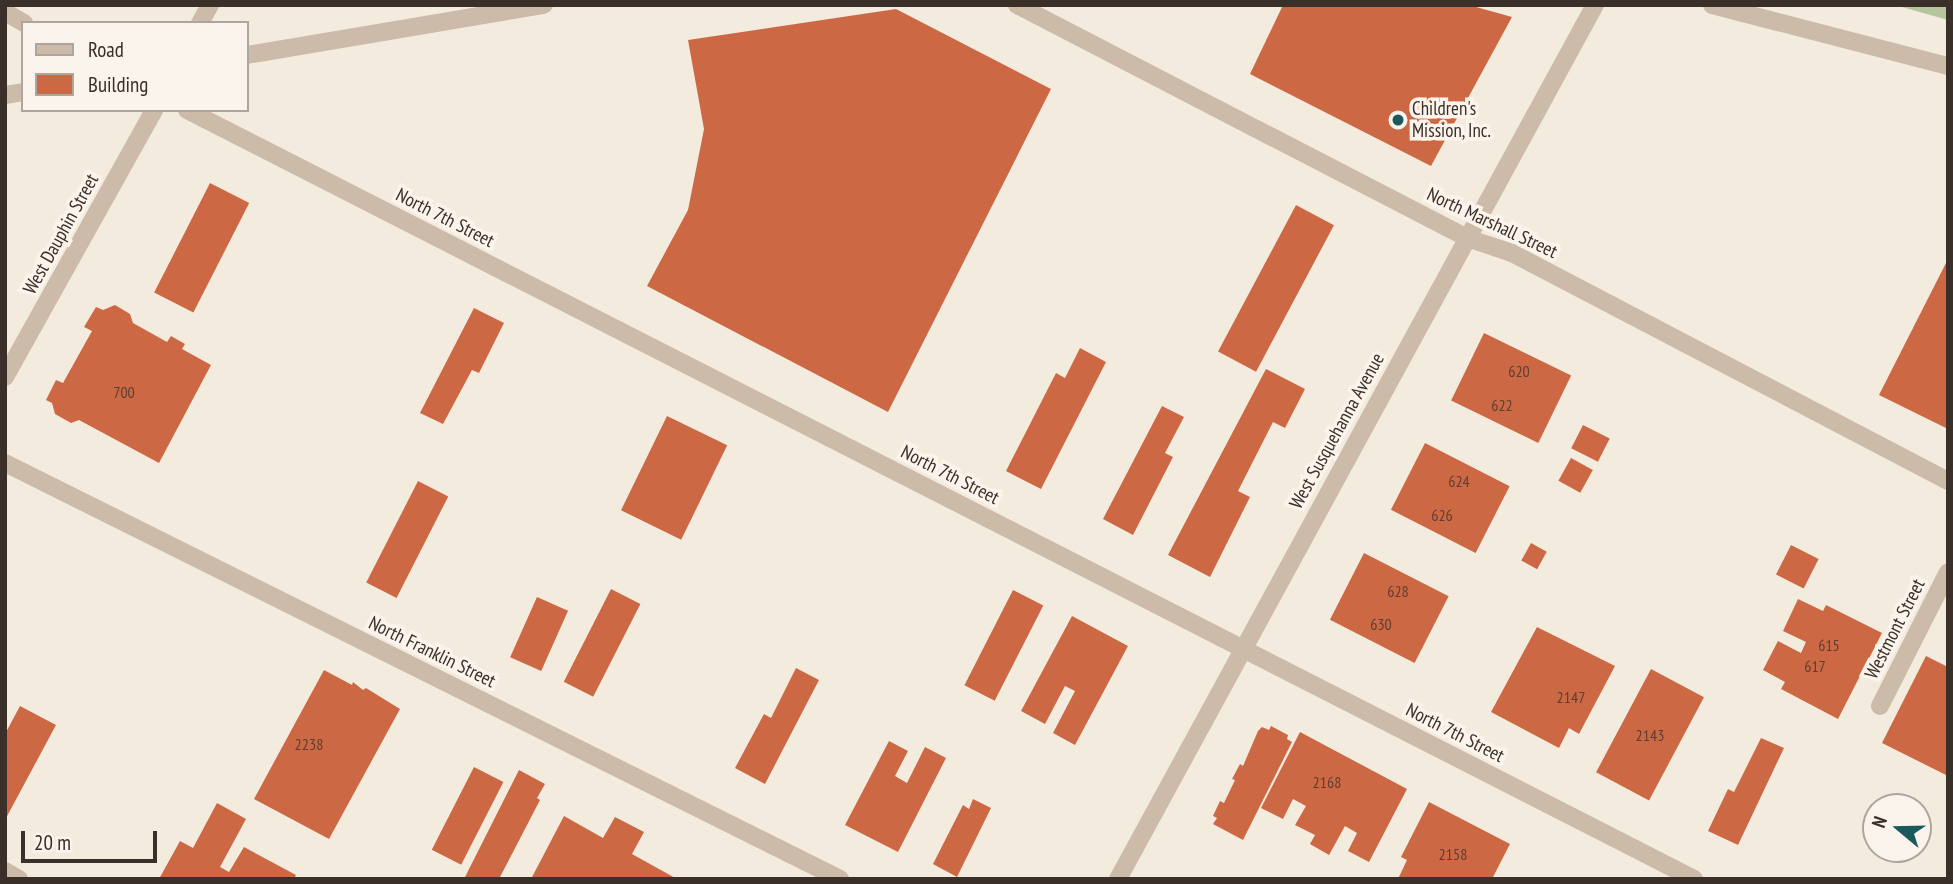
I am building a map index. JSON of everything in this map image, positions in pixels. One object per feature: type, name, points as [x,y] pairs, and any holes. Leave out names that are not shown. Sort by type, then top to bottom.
[{"type":"street","points":[[201,21],[210,5]]},
{"type":"street","points":[[248,55],[544,5]]},
{"type":"street","name":"North Marshall Street","points":[[1017,5],[1467,238],[1512,253],[1948,481]]},
{"type":"street","name":"West Susquehanna Avenue","points":[[1118,879],[1595,5]]},
{"type":"street","points":[[1712,5],[1948,66]]},
{"type":"street","points":[[5,12],[21,21]]},
{"type":"street","name":"West Dauphin Street","points":[[5,377],[153,112]]},
{"type":"street","name":"North 7th Street","points":[[191,112],[1694,879]]},
{"type":"street","name":"North Franklin Street","points":[[5,463],[840,879]]},
{"type":"street","name":"Westmont Street","points":[[1880,706],[1948,572]]},
{"type":"street","points":[[5,871],[19,879]]},
{"type":"green space","points":[[1895,5],[1948,5],[1948,20]]},
{"type":"building","name":"Children's Mission, Inc.","points":[[1283,5],[1469,5],[1512,17],[1431,166],[1250,74]]},
{"type":"building","points":[[896,9],[1051,89],[888,412],[647,286],[688,210],[704,129],[688,40]]},
{"type":"building","points":[[210,183],[249,203],[193,313],[154,293]]},
{"type":"building","points":[[1296,205],[1334,225],[1256,372],[1218,352]]},
{"type":"building","points":[[1948,259],[1948,429],[1879,395]]},
{"type":"building","points":[[115,305],[130,314],[133,323],[167,342],[171,336],[185,344],[182,349],[211,365],[159,463],[79,420],[71,423],[55,414],[52,403],[46,400],[56,380],[63,383],[92,331],[84,327],[96,307],[103,310]]},
{"type":"building","points":[[474,308],[504,323],[479,373],[472,370],[443,424],[420,413]]},
{"type":"building","points":[[1484,333],[1571,376],[1538,443],[1451,400]]},
{"type":"building","points":[[1080,348],[1106,362],[1041,489],[1006,471],[1056,373],[1065,378]]},
{"type":"building","points":[[1266,369],[1305,389],[1285,428],[1273,422],[1238,491],[1250,497],[1210,577],[1168,555]]},
{"type":"building","points":[[1162,406],[1184,417],[1165,453],[1173,457],[1133,535],[1103,519]]},
{"type":"building","points":[[667,416],[727,445],[681,540],[621,510]]},
{"type":"building","points":[[1583,425],[1610,439],[1598,462],[1571,448]]},
{"type":"building","points":[[1425,443],[1510,486],[1476,553],[1391,510]]},
{"type":"building","points":[[1571,458],[1593,470],[1580,493],[1558,481]]},
{"type":"building","points":[[418,481],[448,496],[397,598],[366,583]]},
{"type":"building","points":[[1531,543],[1547,552],[1537,569],[1521,560]]},
{"type":"building","points":[[1791,545],[1819,559],[1804,588],[1776,574]]},
{"type":"building","points":[[1364,553],[1449,596],[1415,663],[1330,620]]},
{"type":"building","points":[[611,589],[640,604],[593,697],[564,682]]},
{"type":"building","points":[[1013,590],[1043,605],[995,701],[964,685]]},
{"type":"building","points":[[537,597],[568,611],[541,671],[510,657]]},
{"type":"building","points":[[1798,599],[1823,611],[1826,605],[1882,633],[1838,719],[1781,689],[1785,682],[1763,670],[1778,641],[1801,653],[1806,642],[1783,631]]},
{"type":"building","points":[[1072,616],[1128,646],[1075,745],[1053,733],[1075,691],[1065,686],[1045,724],[1021,711]]},
{"type":"building","points":[[1537,627],[1615,666],[1579,734],[1569,728],[1559,748],[1491,712]]},
{"type":"building","points":[[1926,656],[1948,667],[1948,776],[1882,743]]},
{"type":"building","points":[[796,668],[819,680],[765,784],[735,768],[764,714],[771,718]]},
{"type":"building","points":[[1651,669],[1704,697],[1649,800],[1596,772]]},
{"type":"building","points":[[324,670],[352,685],[353,682],[363,690],[366,688],[400,709],[329,839],[254,799]]},
{"type":"building","points":[[20,706],[56,725],[5,820],[5,734]]},
{"type":"building","points":[[1271,726],[1288,735],[1287,739],[1292,742],[1243,840],[1213,824],[1217,818],[1213,816],[1220,801],[1224,803],[1235,780],[1232,779],[1240,764],[1243,766],[1258,731],[1262,727],[1269,730]]},
{"type":"building","points":[[1300,732],[1407,789],[1369,862],[1348,851],[1357,833],[1345,826],[1329,855],[1310,844],[1315,835],[1295,825],[1306,806],[1293,799],[1283,819],[1261,808]]},
{"type":"building","points":[[1761,738],[1784,748],[1738,845],[1708,831],[1728,789],[1734,792]]},
{"type":"building","points":[[889,741],[908,751],[895,776],[907,783],[925,747],[946,758],[898,852],[845,825]]},
{"type":"building","points":[[474,767],[503,782],[461,865],[432,850]]},
{"type":"building","points":[[519,770],[545,784],[537,798],[540,800],[499,879],[464,879]]},
{"type":"building","points":[[973,799],[991,808],[957,877],[933,864],[963,805],[969,809]]},
{"type":"building","points":[[1429,802],[1510,844],[1492,879],[1398,879],[1407,860],[1401,857]]},
{"type":"building","points":[[217,803],[246,819],[220,867],[229,872],[244,847],[296,875],[294,879],[159,879],[180,841],[193,848]]},
{"type":"building","points":[[564,816],[603,838],[615,817],[644,832],[632,854],[677,879],[531,879]]},
{"type":"place","name":"Children's Mission, Inc.","points":[[1398,120]]}]
